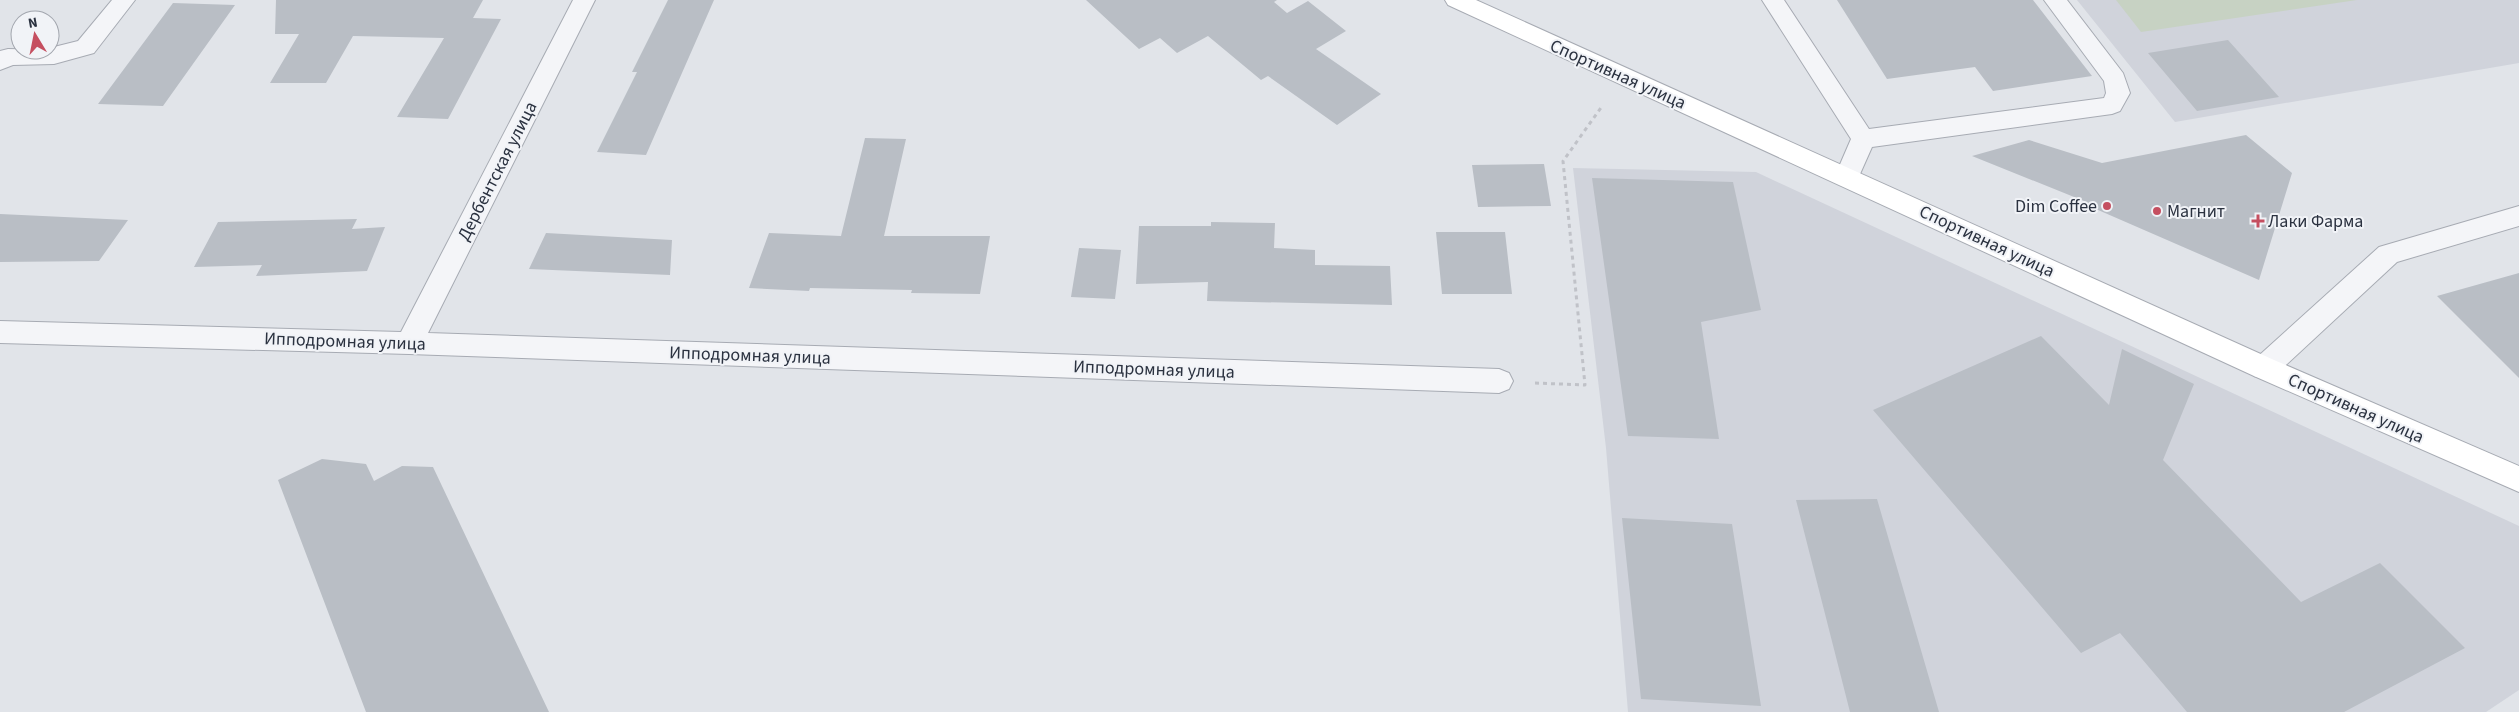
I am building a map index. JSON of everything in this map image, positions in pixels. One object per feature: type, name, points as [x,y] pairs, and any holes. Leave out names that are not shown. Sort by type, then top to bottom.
[{"type":"main road","name":"Спортивная улица","points":[[1456,0],[1847,176],[2264,368],[2519,479]]},
{"type":"street","points":[[0,62],[8,57],[54,56],[86,47],[124,0]]},
{"type":"street","name":"Дербентская улица","points":[[409,343],[584,0]]},
{"type":"street","points":[[1774,0],[1863,139]]},
{"type":"street","points":[[1863,139],[2112,105],[2118,93],[2115,79],[2055,0]]},
{"type":"street","points":[[1847,176],[1863,139]]},
{"type":"street","points":[[2264,368],[2388,254],[2519,216]]},
{"type":"street","name":"Ипподромная улица","points":[[0,332],[409,343],[1499,382]]},
{"type":"path","points":[[1499,382],[1585,386],[1563,161],[1623,76]]},
{"type":"shaded area","points":[[2077,0],[2519,0],[2519,63],[2175,122]]},
{"type":"shaded area","points":[[1573,168],[1756,172],[2519,526],[2519,690],[2486,712],[1628,712],[1606,448]]},
{"type":"green space","points":[[2116,0],[2357,0],[2141,32]]},
{"type":"building","points":[[276,0],[483,0],[473,18],[501,19],[448,119],[397,117],[444,38],[353,36],[326,83],[270,83],[299,34],[275,34]]},
{"type":"building","points":[[668,0],[714,0],[646,155],[597,152],[637,72],[632,72]]},
{"type":"building","points":[[1086,0],[1277,0],[1274,2],[1287,13],[1308,1],[1346,31],[1316,49],[1381,94],[1337,125],[1268,76],[1261,80],[1208,36],[1177,53],[1160,38],[1139,49]]},
{"type":"building","points":[[1837,0],[2033,0],[2092,76],[1993,91],[1975,67],[1887,79]]},
{"type":"building","points":[[173,3],[235,5],[163,106],[98,104]]},
{"type":"building","points":[[2228,40],[2279,97],[2197,111],[2148,53]]},
{"type":"building","points":[[2246,135],[2292,173],[2259,280],[2082,203],[2084,201],[1972,156],[2029,140],[2102,163]]},
{"type":"building","points":[[865,138],[906,139],[884,236],[990,236],[980,294],[911,293],[912,290],[810,288],[809,291],[749,288],[769,233],[841,236]]},
{"type":"building","points":[[1544,164],[1551,206],[1478,207],[1472,165]]},
{"type":"building","points":[[1592,178],[1733,182],[1761,310],[1701,322],[1719,439],[1628,436]]},
{"type":"building","points":[[0,214],[128,220],[99,261],[0,262]]},
{"type":"building","points":[[357,219],[352,229],[385,227],[367,271],[256,276],[262,265],[194,267],[218,222]]},
{"type":"building","points":[[1211,222],[1275,223],[1274,248],[1315,250],[1315,265],[1390,266],[1392,305],[1207,301],[1208,282],[1136,284],[1139,226],[1211,226]]},
{"type":"building","points":[[1436,232],[1505,232],[1512,294],[1442,294]]},
{"type":"building","points":[[546,233],[672,240],[670,275],[529,269]]},
{"type":"building","points":[[1079,248],[1121,250],[1115,299],[1071,297]]},
{"type":"building","points":[[2519,273],[2519,378],[2437,296]]},
{"type":"building","points":[[2041,336],[2109,405],[2122,349],[2194,384],[2163,460],[2301,602],[2380,563],[2465,648],[2344,712],[2187,712],[2120,633],[2081,653],[1873,410]]},
{"type":"building","points":[[322,459],[366,464],[374,481],[402,466],[433,467],[549,712],[366,712],[278,480]]},
{"type":"building","points":[[1877,499],[1939,712],[1850,712],[1796,500]]},
{"type":"building","points":[[1622,518],[1732,524],[1761,706],[1641,699]]},
{"type":"place","name":"Dim Coffee","points":[[2107,206]]},
{"type":"place","name":"Магнит","points":[[2157,211]]},
{"type":"place","name":"Лаки Фарма","points":[[2258,221]]}]
